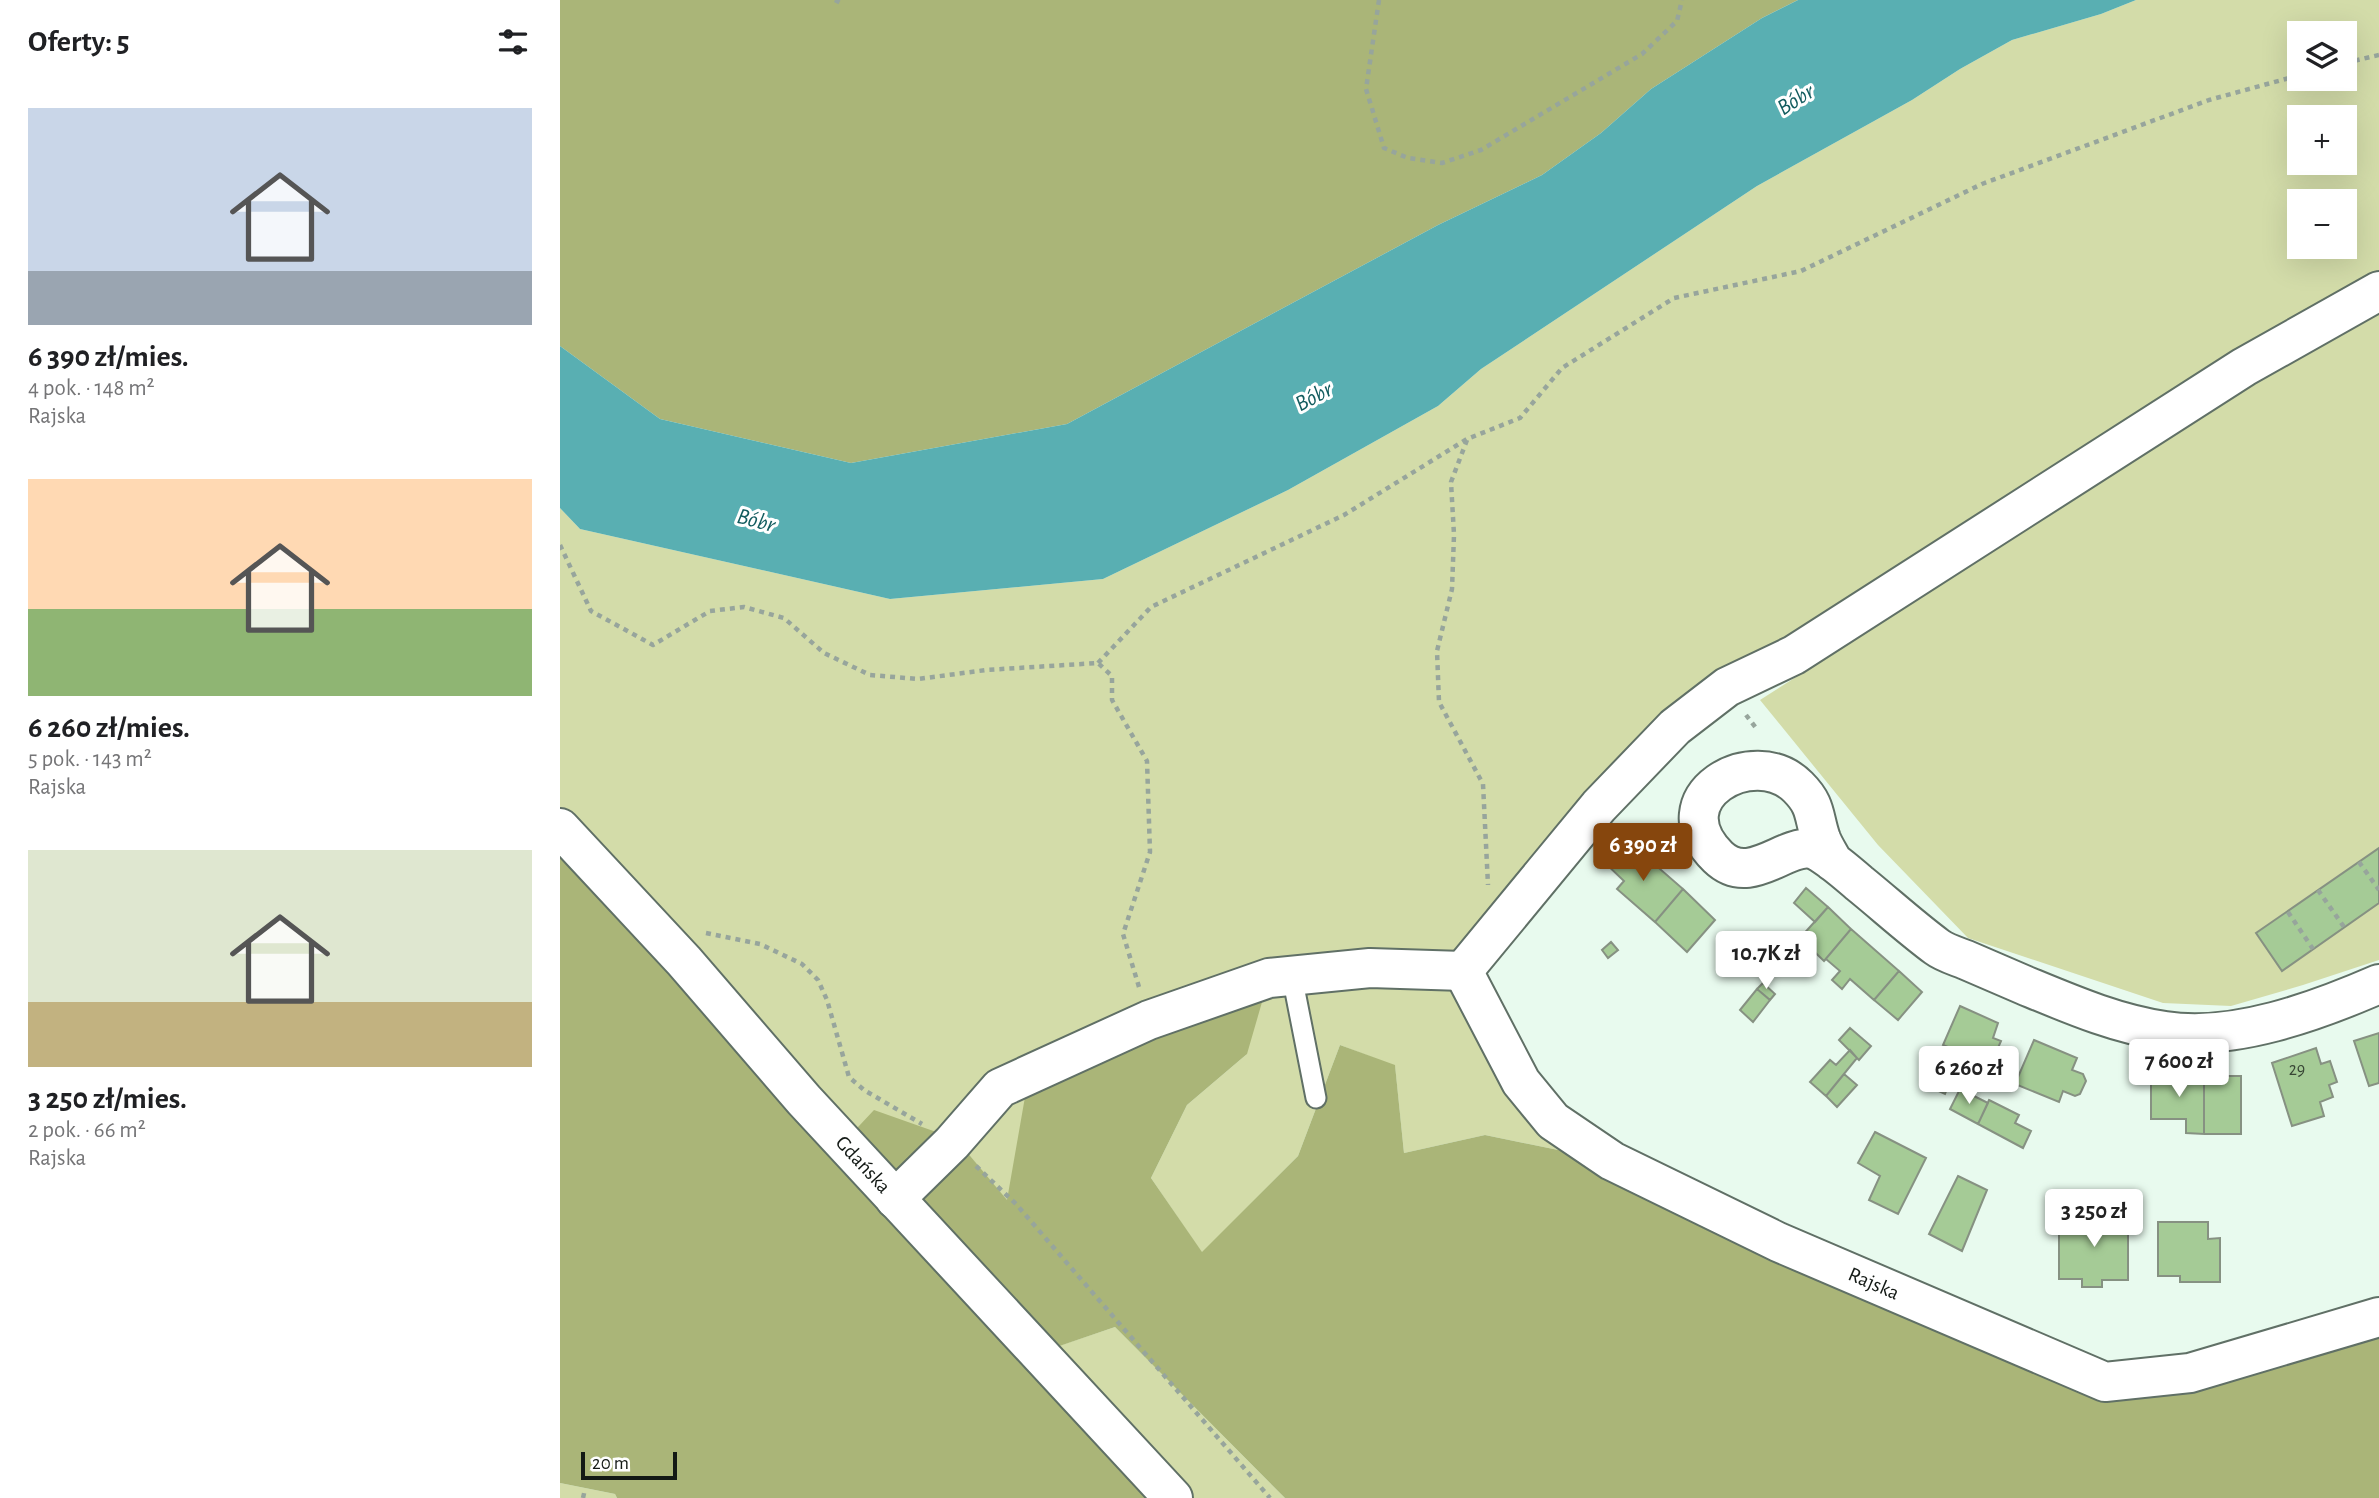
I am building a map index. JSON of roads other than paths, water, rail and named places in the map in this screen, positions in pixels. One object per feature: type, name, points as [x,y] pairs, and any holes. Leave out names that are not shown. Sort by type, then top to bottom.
[{"type":"street","points":[[895,1199],[952,1143],[1000,1088],[1149,1020],[1269,978],[1370,968],[1462,971],[1599,806],[1675,727],[1727,687],[1794,655],[2244,367],[2379,290]]},
{"type":"street","name":"Gdańska","points":[[560,828],[654,929],[764,1056],[1172,1498]]},
{"type":"street","points":[[1833,862],[1940,949],[2089,1012],[2165,1031],[2224,1033],[2345,999],[2379,984]]},
{"type":"street","name":"Rajska","points":[[1462,971],[1521,1082],[1553,1121],[1612,1161],[1778,1242],[2105,1382],[2190,1373],[2379,1317]]},
{"type":"lane","points":[[1292,976],[1316,1098]]},
{"type":"water","name":"Bóbr","points":[[1798,0],[2136,0],[2101,14],[2012,40],[1960,69],[1912,100],[1757,186],[1481,369],[1438,406],[1288,490],[1103,579],[890,599],[580,529],[560,508],[560,346],[660,419],[851,463],[1067,424],[1438,225],[1542,175],[1601,133],[1651,89],[1762,18]]}]
